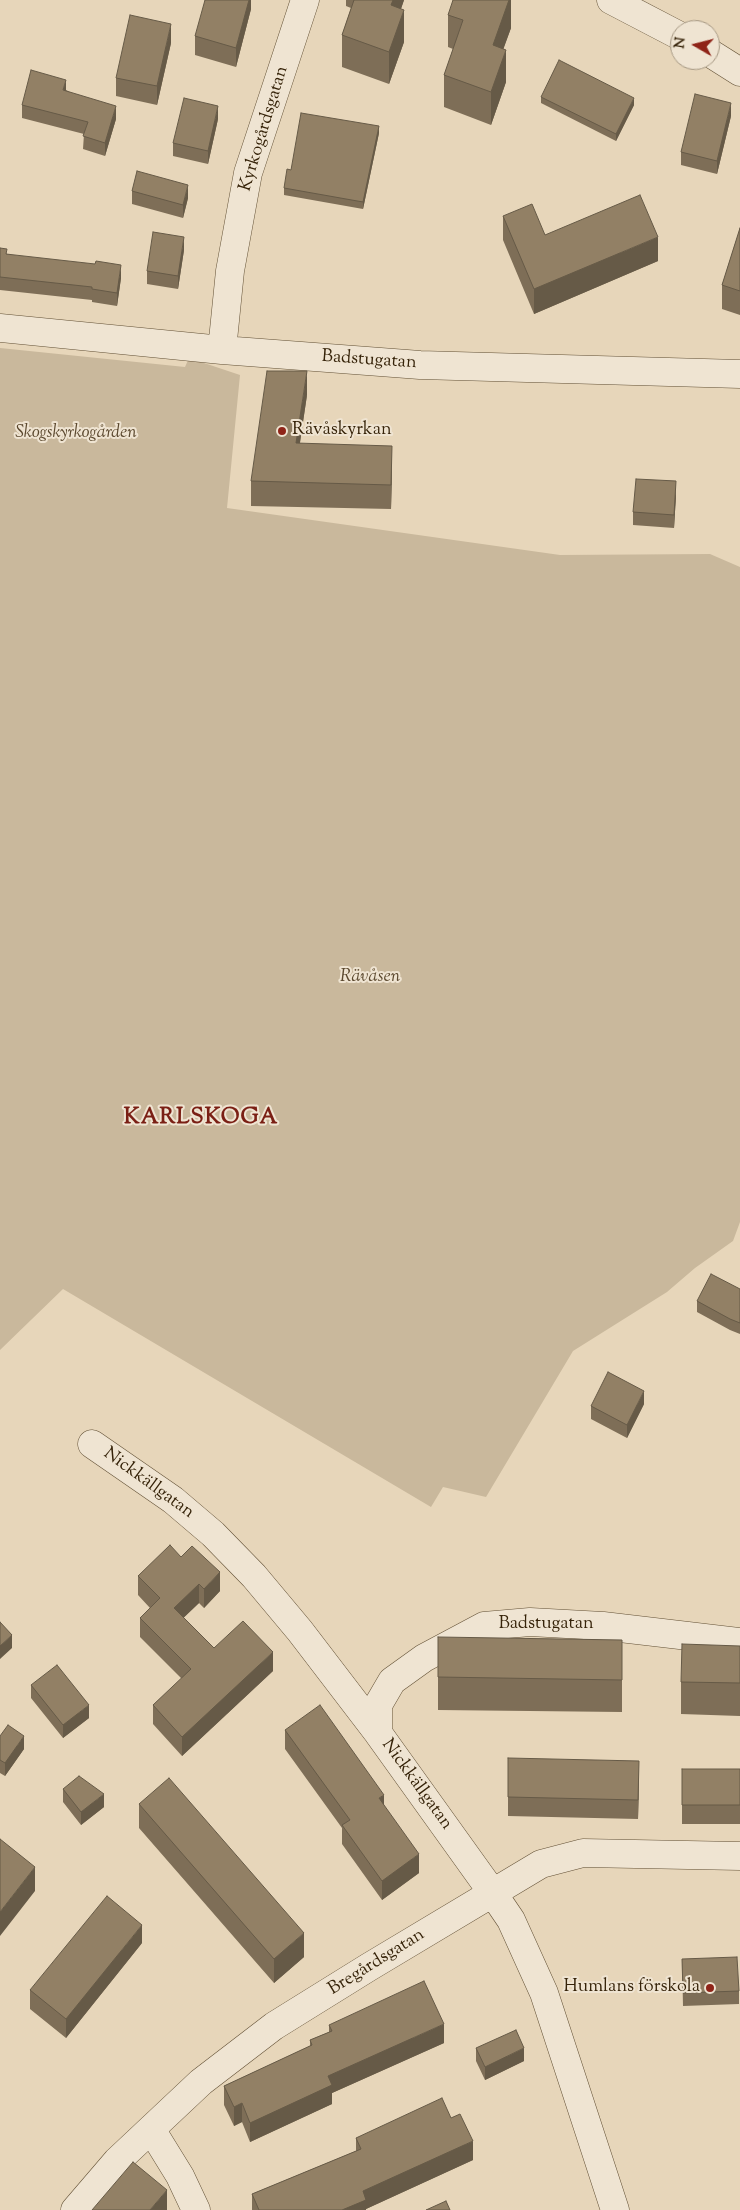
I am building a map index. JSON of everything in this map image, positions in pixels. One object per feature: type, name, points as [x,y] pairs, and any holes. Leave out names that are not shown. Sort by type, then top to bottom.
[{"type":"street","name":"Kyrkogårdsgatan","points":[[222,350],[230,271],[248,173],[306,0]]},
{"type":"street","points":[[611,0],[670,31]]},
{"type":"street","points":[[720,59],[740,72]]},
{"type":"street","name":"Badstugatan","points":[[0,328],[222,350],[420,365],[740,374]]},
{"type":"street","name":"Nickkällgatan","points":[[92,1444],[174,1500],[213,1534],[254,1576],[294,1624],[378,1733],[492,1892],[511,1920],[544,1993],[614,2210]]},
{"type":"street","name":"Badstugatan","points":[[378,1733],[378,1705],[392,1681],[424,1658],[484,1626],[530,1622],[603,1626],[740,1642]]},
{"type":"street","name":"Bregårdsgatan","points":[[75,2210],[117,2161],[201,2082],[274,2026],[541,1864],[583,1853],[740,1856]]},
{"type":"street","points":[[151,2129],[180,2176],[196,2210]]},
{"type":"green space","name":"Rävåsen","points":[[0,348],[185,367],[189,358],[240,375],[227,508],[560,555],[710,554],[740,567],[740,1222],[733,1241],[695,1268],[667,1292],[573,1351],[486,1497],[443,1487],[431,1507],[63,1289],[0,1350]]},
{"type":"building","points":[[205,0],[249,0],[236,48],[195,36]]},
{"type":"building","points":[[354,0],[393,0],[391,5],[404,10],[389,52],[342,35]]},
{"type":"building","points":[[453,0],[509,0],[493,45],[506,50],[491,92],[444,75],[463,20],[448,15]]},
{"type":"building","points":[[130,15],[171,24],[157,86],[116,78]]},
{"type":"building","points":[[559,60],[634,98],[616,134],[541,97]]},
{"type":"building","points":[[31,70],[66,80],[63,90],[116,106],[105,143],[83,136],[88,122],[22,105]]},
{"type":"building","points":[[695,94],[731,103],[717,161],[681,152]]},
{"type":"building","points":[[184,98],[218,106],[208,151],[173,143]]},
{"type":"building","points":[[301,113],[379,126],[363,202],[284,188],[287,169],[291,170]]},
{"type":"building","points":[[137,171],[188,185],[183,205],[132,191]]},
{"type":"building","points":[[640,195],[658,237],[534,289],[503,216],[532,204],[545,235]]},
{"type":"building","points":[[740,228],[740,291],[722,285]]},
{"type":"building","points":[[153,232],[184,237],[178,276],[147,271]]},
{"type":"building","points":[[0,248],[7,249],[6,254],[95,264],[96,261],[121,265],[117,293],[92,289],[92,287],[0,277]]},
{"type":"building","points":[[267,371],[307,371],[296,443],[392,446],[391,485],[251,481]]},
{"type":"building","points":[[636,479],[676,481],[674,515],[633,512]]},
{"type":"building","points":[[711,1274],[740,1289],[740,1323],[697,1301]]},
{"type":"building","points":[[608,1372],[644,1391],[627,1425],[591,1406]]},
{"type":"building","points":[[170,1545],[181,1557],[192,1546],[220,1572],[204,1589],[199,1584],[174,1608],[214,1648],[243,1621],[273,1652],[182,1737],[153,1705],[191,1669],[140,1618],[160,1598],[138,1576]]},
{"type":"building","points":[[0,1622],[12,1635],[0,1646]]},
{"type":"building","points":[[438,1637],[622,1640],[622,1680],[438,1677]]},
{"type":"building","points":[[682,1644],[740,1646],[740,1683],[681,1682]]},
{"type":"building","points":[[57,1665],[89,1705],[63,1725],[31,1685]]},
{"type":"building","points":[[320,1705],[384,1795],[379,1798],[419,1854],[382,1881],[342,1825],[350,1820],[285,1730]]},
{"type":"building","points":[[8,1725],[24,1736],[5,1763],[0,1760],[0,1736]]},
{"type":"building","points":[[508,1758],[639,1761],[638,1800],[508,1797]]},
{"type":"building","points":[[682,1769],[740,1769],[740,1805],[682,1805]]},
{"type":"building","points":[[79,1776],[104,1794],[81,1812],[63,1789]]},
{"type":"building","points":[[169,1778],[304,1933],[274,1959],[139,1804]]},
{"type":"building","points":[[0,1839],[35,1867],[0,1912]]},
{"type":"building","points":[[107,1896],[142,1925],[66,2019],[30,1990]]},
{"type":"building","name":"Humlans förskola","points":[[737,1957],[739,1991],[683,1993],[682,1959]]},
{"type":"building","points":[[424,1981],[444,2024],[328,2076],[332,2085],[250,2123],[242,2103],[234,2107],[224,2086],[312,2045],[310,2040],[332,2031],[329,2025]]},
{"type":"building","points":[[516,2030],[524,2048],[485,2067],[476,2048]]},
{"type":"building","points":[[442,2098],[451,2118],[460,2114],[473,2141],[363,2191],[366,2200],[342,2210],[259,2210],[252,2194],[361,2149],[356,2138]]},
{"type":"building","points":[[133,2162],[167,2190],[150,2210],[92,2210]]},
{"type":"building","points":[[446,2201],[450,2210],[426,2210]]},
{"type":"place","name":"Rävåskyrkan","points":[[282,431]]},
{"type":"place","name":"Humlans förskola","points":[[710,1988]]},
{"type":"district","name":"KARLSKOGA","points":[[201,1119]]},
{"type":"park label","name":"Skogskyrkogården","points":[[76,434]]}]
